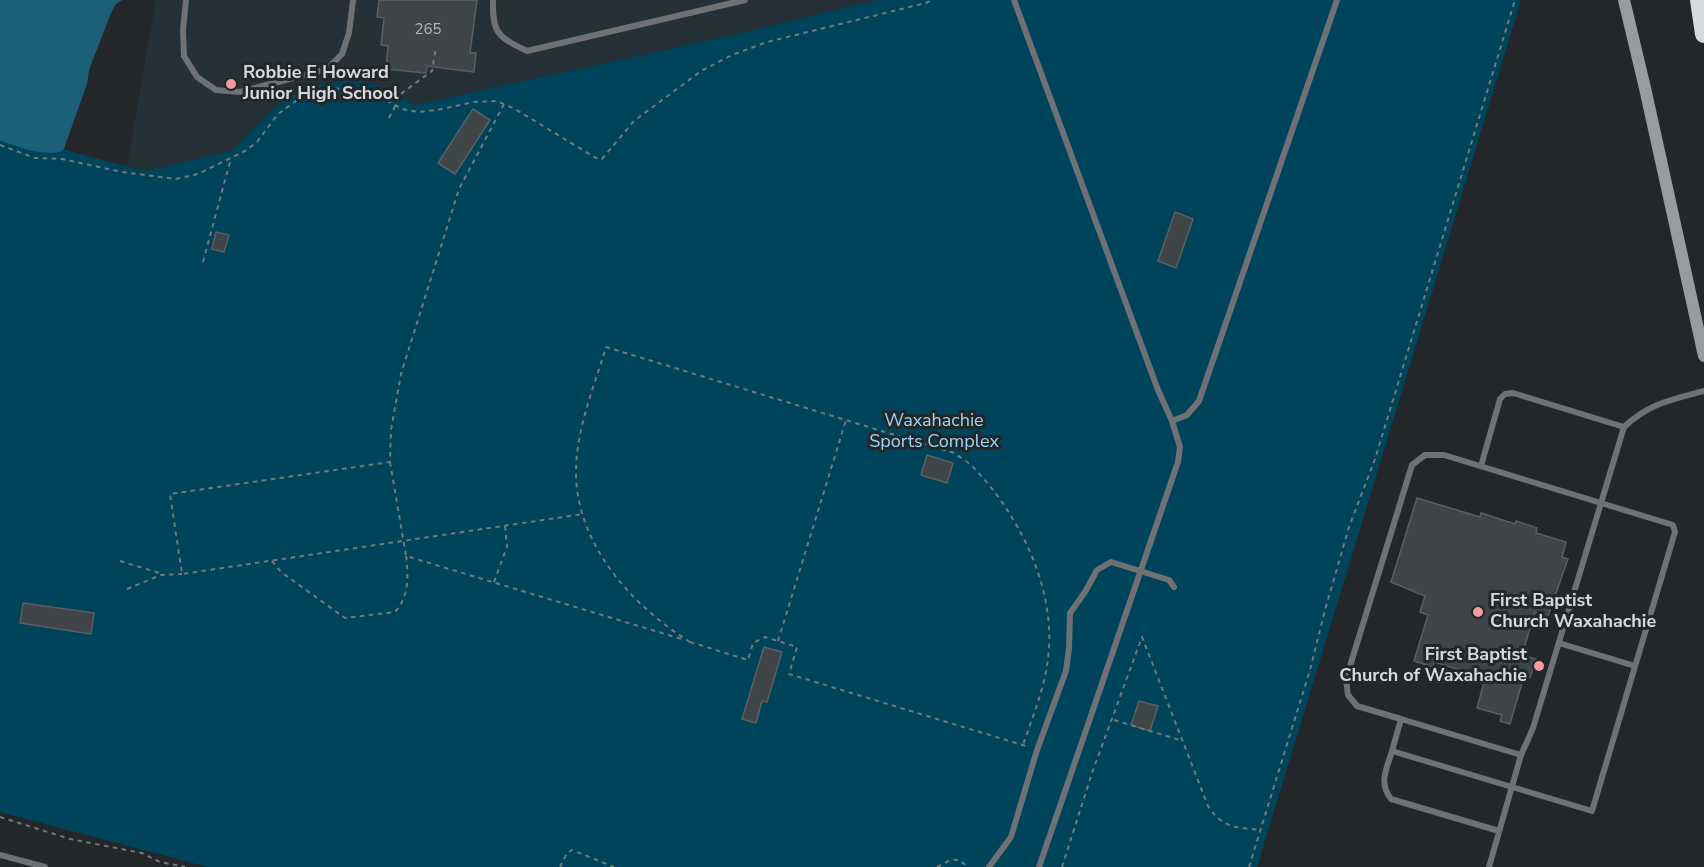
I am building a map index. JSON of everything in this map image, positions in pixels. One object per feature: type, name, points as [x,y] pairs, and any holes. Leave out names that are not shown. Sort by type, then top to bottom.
[{"type":"highway","points":[[1699,0],[1704,34]]},
{"type":"main road","points":[[1624,0],[1704,356]]},
{"type":"lane","points":[[186,0],[183,30],[184,56],[197,77],[216,90],[240,92],[327,69],[342,54],[349,33],[353,0]]},
{"type":"lane","points":[[493,0],[492,22],[506,41],[527,51],[745,0]]},
{"type":"lane","points":[[1014,0],[1180,447],[1178,462],[1039,867]]},
{"type":"lane","points":[[1172,421],[1187,415],[1200,401],[1337,0]]},
{"type":"lane","points":[[1489,867],[1521,755],[1533,728],[1624,427],[1653,405],[1704,391]]},
{"type":"lane","points":[[1481,466],[1500,399],[1505,394],[1514,393],[1624,427]]},
{"type":"lane","points":[[1392,751],[1592,811],[1675,532],[1673,525],[1666,522],[1444,455],[1425,455],[1412,465],[1346,679],[1348,695],[1357,706],[1521,755]]},
{"type":"lane","points":[[989,867],[1011,837],[1037,750],[1066,671],[1070,613],[1097,570],[1111,562],[1169,580],[1174,587]]},
{"type":"lane","points":[[1559,643],[1635,666]]},
{"type":"lane","points":[[1401,719],[1383,781],[1385,791],[1391,799],[1499,831]]},
{"type":"lane","points":[[0,855],[45,867]]},
{"type":"path","points":[[0,145],[35,158],[62,159],[122,172],[176,179],[198,174],[231,158],[257,142],[278,114],[300,98],[327,88],[359,90],[418,112],[474,102],[497,101],[596,158],[602,159],[634,121],[701,71],[732,55],[767,42],[932,0]]},
{"type":"path","points":[[1249,867],[1310,670],[1324,609],[1349,527],[1375,459],[1515,0]]},
{"type":"path","points":[[389,118],[402,93],[432,71],[436,46]]},
{"type":"path","points":[[271,560],[281,572],[345,618],[395,612],[406,594],[408,578],[406,555],[390,462],[394,406],[401,374],[459,189],[504,104]]},
{"type":"path","points":[[203,262],[231,158]]},
{"type":"path","points":[[690,642],[657,618],[624,586],[597,548],[583,514],[577,491],[578,447],[606,347],[954,453],[975,468],[1013,519],[1030,552],[1044,594],[1049,638],[1046,669],[1023,745]]},
{"type":"path","points":[[778,641],[846,420]]},
{"type":"path","points":[[182,574],[170,494],[390,462]]},
{"type":"path","points":[[127,589],[166,575],[583,514]]},
{"type":"path","points":[[494,582],[507,547],[505,526]]},
{"type":"path","points":[[406,555],[748,660],[753,643],[765,637],[778,641],[797,647],[789,674],[1037,750]]},
{"type":"path","points":[[120,561],[166,575]]},
{"type":"path","points":[[1062,867],[1092,773],[1142,637],[1208,806],[1216,818],[1232,827],[1261,830]]},
{"type":"path","points":[[1113,720],[1183,741]]},
{"type":"path","points":[[0,817],[70,839],[141,853],[160,862],[185,867]]},
{"type":"path","points":[[560,867],[567,853],[572,850],[614,867]]},
{"type":"path","points":[[937,867],[955,859],[968,867]]},
{"type":"shaded area","points":[[0,0],[122,0],[115,5],[111,13],[89,70],[87,84],[63,151],[39,152],[0,141]]},
{"type":"shaded area","name":"Robbie E Howard Junior High School","points":[[156,0],[877,0],[733,35],[415,105],[384,88],[352,80],[314,86],[282,101],[231,151],[145,171],[127,166]]},
{"type":"green space","name":"Waxahachie Sports Complex","points":[[877,0],[1521,0],[1257,867],[208,867],[0,812],[0,133],[145,171],[231,151],[282,101],[314,86],[352,80],[370,83],[415,105],[733,35]]},
{"type":"building","points":[[379,0],[477,0],[470,53],[476,53],[474,72],[427,66],[426,73],[386,69],[388,46],[381,45],[384,18],[377,17]]},
{"type":"building","points":[[473,109],[490,120],[455,174],[438,163]]},
{"type":"building","points":[[1175,212],[1193,219],[1176,268],[1158,261]]},
{"type":"building","points":[[216,232],[229,235],[224,252],[212,249]]},
{"type":"building","points":[[927,455],[953,463],[947,483],[921,475]]},
{"type":"building","name":"First Baptist Church Waxahachie","points":[[1417,498],[1480,517],[1481,513],[1515,524],[1516,521],[1537,528],[1536,533],[1566,542],[1562,557],[1568,559],[1548,616],[1535,612],[1522,655],[1536,659],[1530,678],[1524,676],[1510,724],[1500,721],[1502,715],[1477,708],[1484,682],[1465,676],[1467,672],[1434,662],[1433,667],[1414,661],[1428,615],[1420,612],[1425,596],[1391,582]]},
{"type":"building","points":[[23,603],[94,613],[91,634],[20,623]]},
{"type":"building","points":[[764,647],[782,652],[767,702],[762,701],[756,723],[742,719]]},
{"type":"building","points":[[1139,701],[1158,706],[1150,731],[1131,725]]},
{"type":"place","name":"Robbie E Howard Junior High School","points":[[231,84]]},
{"type":"place","name":"First Baptist Church Waxahachie","points":[[1478,612]]},
{"type":"place","name":"First Baptist Church of Waxahachie","points":[[1539,666]]}]
